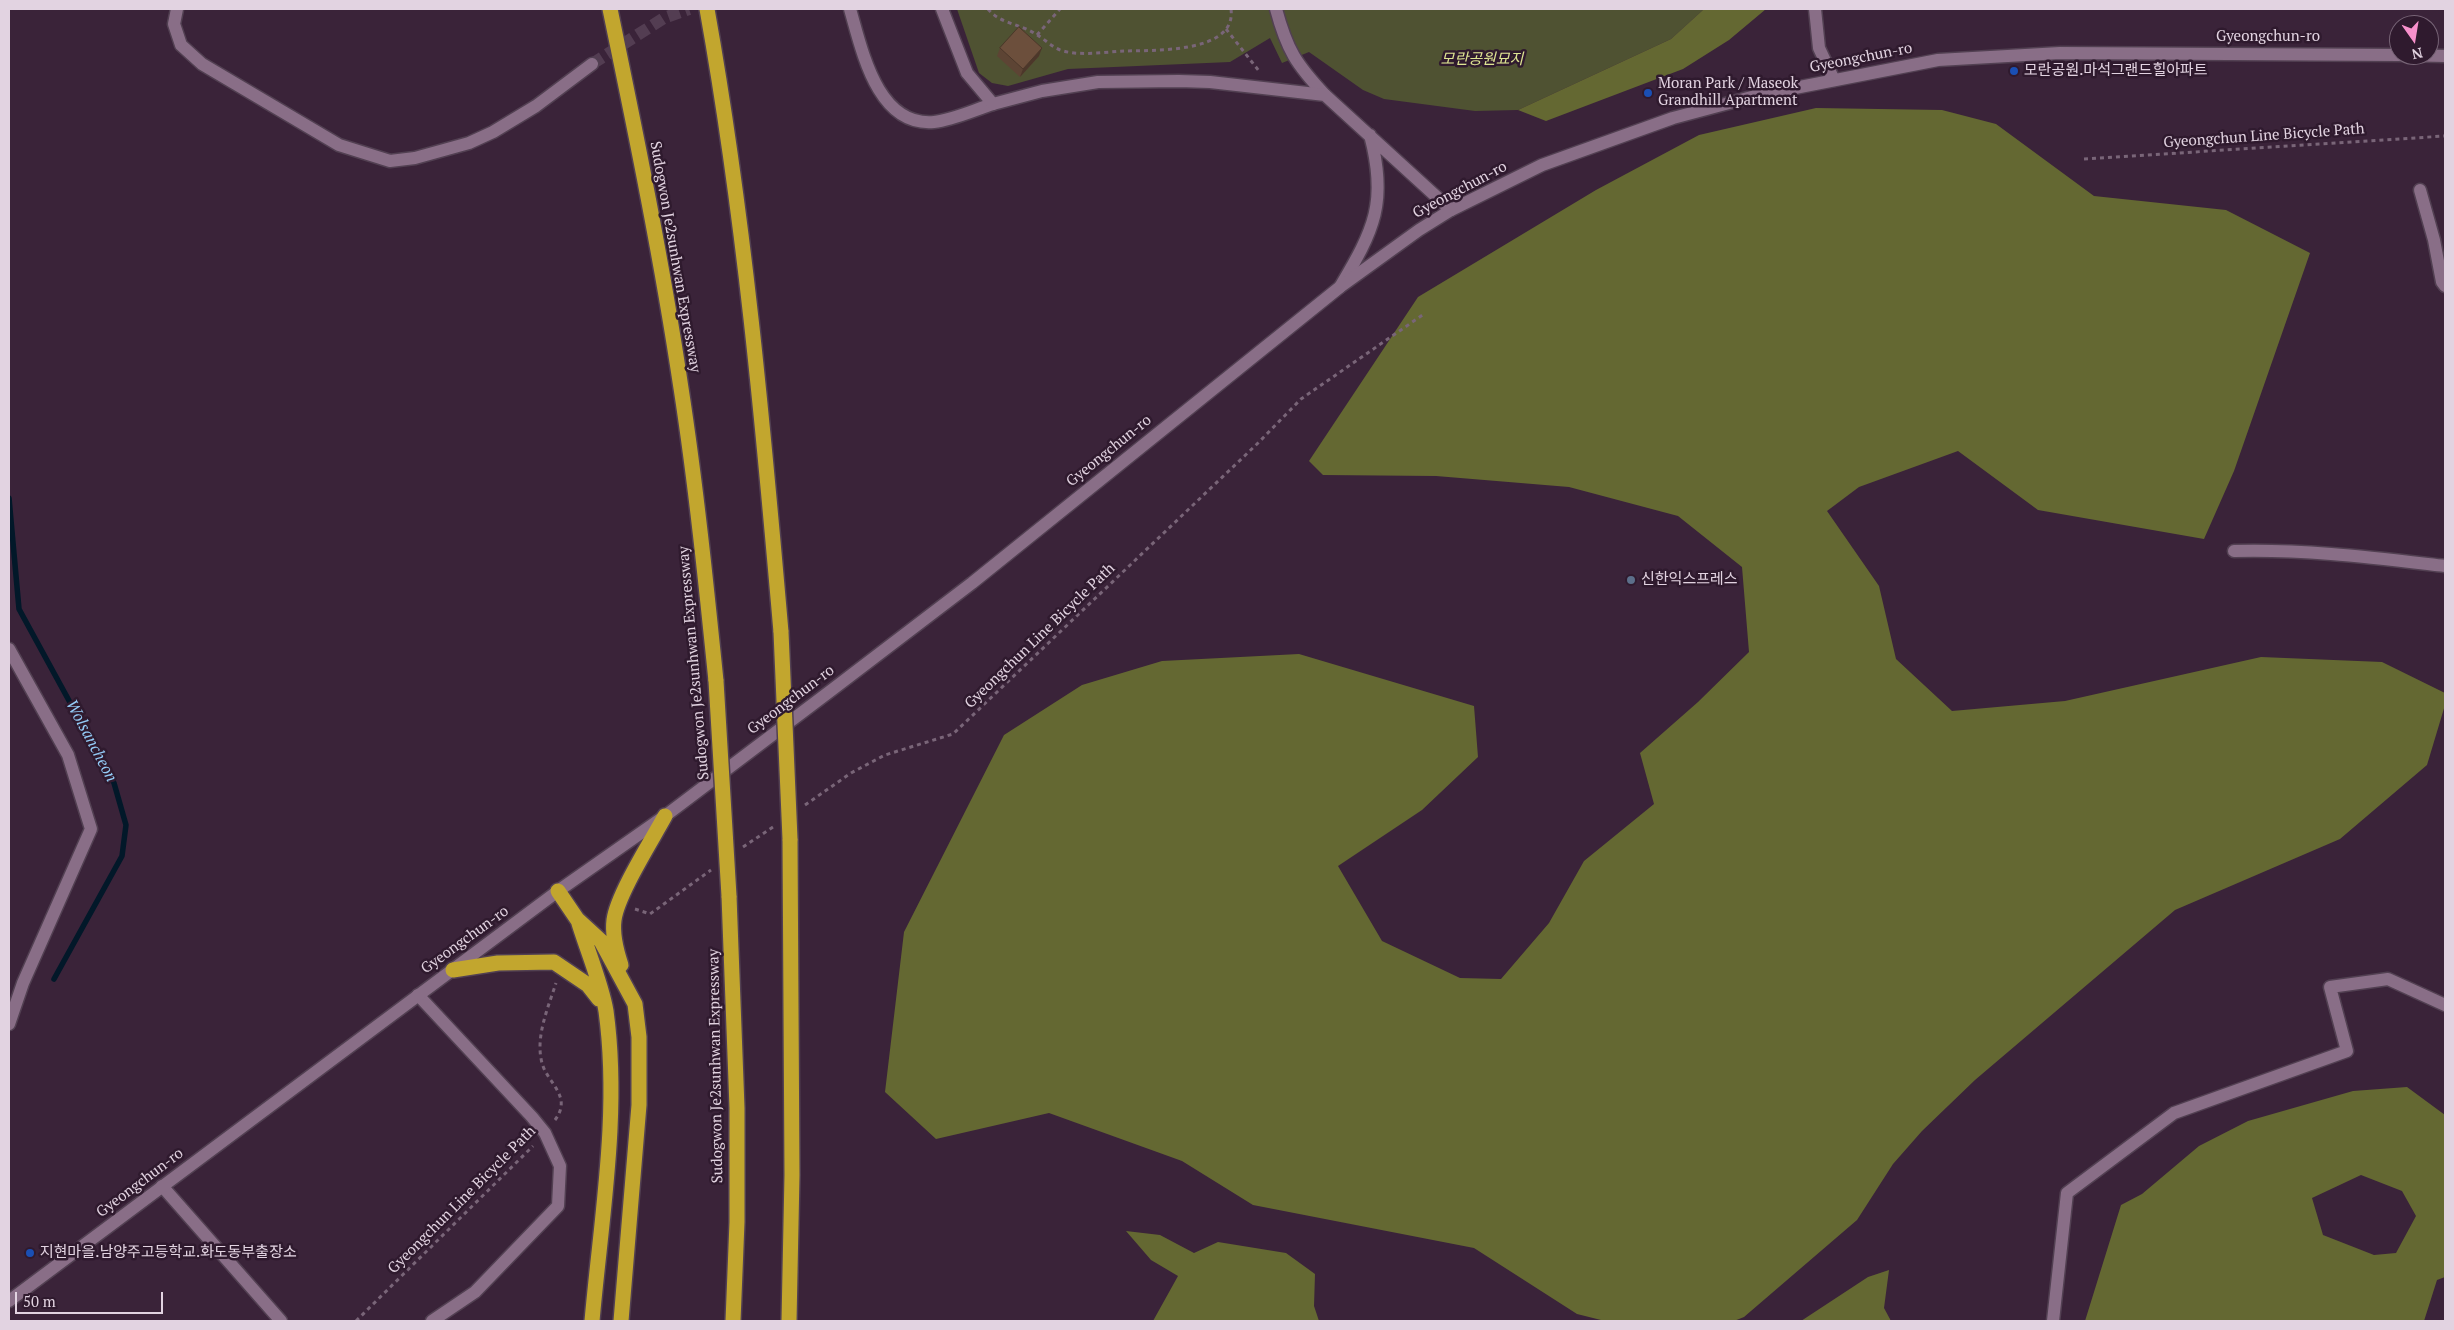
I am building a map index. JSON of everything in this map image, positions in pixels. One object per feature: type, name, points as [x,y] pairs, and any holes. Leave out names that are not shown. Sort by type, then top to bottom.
[{"type":"highway","name":"Sudogwon Je2sunhwan Expressway","points":[[610,9],[633,120],[681,386],[700,524],[716,680],[729,896],[737,1108],[737,1222],[733,1321]]},
{"type":"highway","points":[[707,9],[745,266],[763,428],[780,632],[790,839],[792,1145],[789,1321]]},
{"type":"highway","points":[[621,1321],[639,1105],[639,1037],[635,1004],[615,947],[614,919],[620,903],[665,816]]},
{"type":"highway","points":[[558,891],[577,919],[601,941],[635,1004]]},
{"type":"highway","points":[[577,919],[606,1009],[611,1069],[610,1124],[592,1321]]},
{"type":"highway","points":[[453,970],[498,963],[554,962],[588,985],[606,1009]]},
{"type":"street","points":[[177,9],[174,24],[181,45],[202,64],[339,145],[390,161],[402,161],[424,155],[469,142],[493,132],[536,106],[592,64]]},
{"type":"street","points":[[850,9],[870,73],[879,89],[898,111],[921,122],[936,122],[1042,91],[1098,82],[1179,81],[1325,95]]},
{"type":"street","points":[[942,9],[967,73],[993,104]]},
{"type":"street","points":[[1276,9],[1284,40],[1293,58],[1325,95],[1451,210]]},
{"type":"street","points":[[1815,9],[1819,48],[1834,80]]},
{"type":"street","name":"Gyeongchun-ro","points":[[9,1301],[558,891],[665,816],[972,583],[1340,286],[1418,230],[1451,210],[1542,165],[1673,118],[1759,94],[1938,60],[2060,53],[2389,55]]},
{"type":"street","points":[[1340,286],[1359,256],[1376,211],[1378,171],[1370,135]]},
{"type":"street","points":[[2420,190],[2434,240],[2442,282],[2445,286]]},
{"type":"street","points":[[2234,550],[2337,554],[2445,566]]},
{"type":"street","points":[[9,649],[68,755],[91,829],[23,983],[9,1024]]},
{"type":"street","points":[[2053,1321],[2067,1193],[2174,1113],[2347,1051],[2330,987],[2388,979],[2445,1005]]},
{"type":"street","points":[[418,995],[545,1133],[560,1166],[558,1206],[475,1292],[432,1321]]},
{"type":"street","points":[[162,1186],[281,1321]]},
{"type":"path","points":[[988,9],[1001,20],[1037,34],[1048,45],[1075,53],[1179,49],[1200,45],[1226,29],[1232,19],[1230,9]]},
{"type":"path","points":[[1037,34],[1060,9]]},
{"type":"path","points":[[1226,29],[1273,90]]},
{"type":"path","name":"Gyeongchun Line Bicycle Path","points":[[2084,159],[2445,136]]},
{"type":"path","name":"Gyeongchun Line Bicycle Path","points":[[797,810],[850,773],[885,755],[953,734],[1257,444],[1301,399],[1424,314]]},
{"type":"path","points":[[736,853],[774,825]]},
{"type":"path","points":[[635,908],[650,914],[712,869]]},
{"type":"path","name":"Gyeongchun Line Bicycle Path","points":[[356,1321],[524,1156],[560,1114],[560,1093],[542,1065],[540,1045],[544,1023],[557,981],[549,977]]},
{"type":"green space","name":"모란공원묘지","points":[[957,9],[1704,9],[1671,39],[1518,110],[1475,111],[1384,99],[1363,90],[1309,52],[1282,63],[1270,38],[1230,62],[1068,69],[1008,86],[992,83],[979,73]]},
{"type":"green space","points":[[1704,9],[1766,9],[1729,40],[1683,69],[1546,121],[1518,110],[1671,39]]},
{"type":"green space","points":[[1816,108],[1942,110],[1996,124],[2094,196],[2226,210],[2310,253],[2234,471],[2204,539],[2038,510],[1958,451],[1859,487],[1827,511],[1879,586],[1896,659],[1952,711],[2065,701],[2261,657],[2382,662],[2445,693],[2445,705],[2427,765],[2340,839],[2175,910],[1975,1080],[1922,1131],[1893,1164],[1857,1220],[1744,1317],[1734,1321],[1605,1321],[1577,1314],[1474,1248],[1253,1205],[1182,1161],[1049,1113],[936,1139],[885,1092],[904,932],[1004,735],[1082,685],[1162,661],[1299,654],[1474,706],[1478,757],[1422,810],[1338,866],[1382,941],[1460,978],[1501,979],[1549,923],[1584,861],[1654,804],[1640,753],[1698,702],[1749,652],[1742,567],[1678,516],[1569,487],[1436,476],[1323,475],[1309,461],[1418,297],[1596,190],[1699,135]]},
{"type":"green space","points":[[2407,1087],[2445,1115],[2445,1277],[2437,1280],[2424,1321],[2085,1321],[2121,1205],[2142,1194],[2199,1146],[2248,1121],[2353,1091]],"holes":[[[2361,1175],[2402,1191],[2416,1216],[2396,1253],[2374,1255],[2323,1235],[2312,1198]]]},
{"type":"green space","points":[[1126,1231],[1160,1235],[1194,1253],[1218,1242],[1286,1253],[1315,1274],[1314,1306],[1319,1321],[1153,1321],[1178,1276],[1151,1260]]},
{"type":"green space","points":[[1889,1270],[1884,1308],[1891,1321],[1801,1321],[1868,1277]]},
{"type":"building","points":[[1019,27],[1042,48],[1023,69],[1000,48]]},
{"type":"waterway","name":"Wolsancheon","points":[[9,498],[19,609],[114,783],[126,825],[122,856],[54,979]]},
{"type":"tunnel","points":[[592,64],[664,18],[689,9]]},
{"type":"place","name":"모란공원.마석그랜드힐아파트","points":[[2014,71]]},
{"type":"place","name":"Moran Park / Maseok Grandhill Apartment","points":[[1648,93]]},
{"type":"place","name":"신한익스프레스","points":[[1631,580]]},
{"type":"place","name":"지현마을.남양주고등학교.화도동부출장소","points":[[30,1253]]}]
